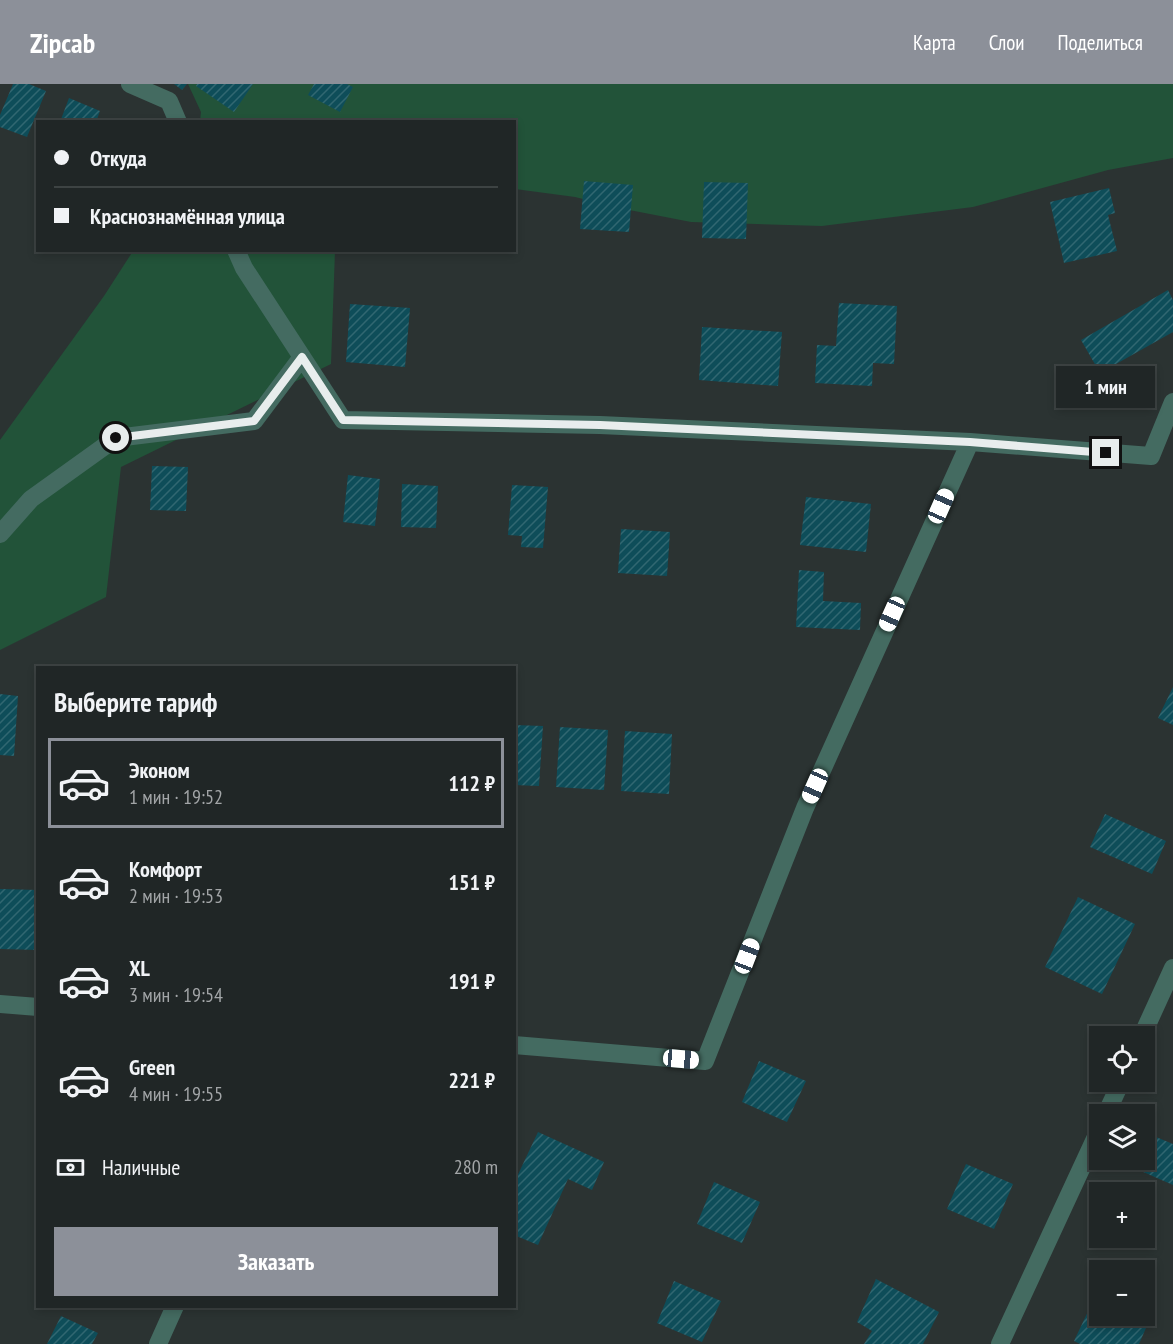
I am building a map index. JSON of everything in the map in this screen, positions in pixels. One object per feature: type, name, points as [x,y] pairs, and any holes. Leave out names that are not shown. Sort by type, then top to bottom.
[{"type":"street","points":[[130,84],[169,101],[177,120]]},
{"type":"street","points":[[237,252],[244,268],[343,420],[600,425],[970,442],[1151,456],[1173,402]]},
{"type":"street","points":[[0,534],[31,500],[116,438],[254,421],[302,357]]},
{"type":"street","points":[[516,1046],[705,1061],[805,808],[970,442]]},
{"type":"street","points":[[1147,1026],[1173,968]]},
{"type":"street","points":[[0,1004],[36,1007]]},
{"type":"street","points":[[1000,1344],[1089,1152]]},
{"type":"street","points":[[158,1344],[174,1308]]},
{"type":"green space","points":[[188,84],[1173,84],[1173,158],[1108,170],[973,207],[822,226],[691,222],[575,197],[516,189],[516,120],[200,120],[201,112]]},
{"type":"green space","points":[[132,252],[335,252],[331,364],[121,467],[106,597],[0,650],[0,440],[104,296]]},
{"type":"building","points":[[13,84],[29,84],[46,91],[27,137],[0,127],[0,115]]},
{"type":"building","points":[[174,84],[187,84],[182,90]]},
{"type":"building","points":[[197,84],[253,84],[234,112],[196,86]]},
{"type":"building","points":[[314,84],[347,84],[353,87],[340,112],[308,95]]},
{"type":"building","points":[[69,98],[100,111],[97,120],[61,120]]},
{"type":"building","points":[[584,181],[633,185],[629,232],[580,229]]},
{"type":"building","points":[[704,182],[748,183],[746,239],[702,238]]},
{"type":"building","points":[[1109,188],[1115,213],[1108,215],[1117,251],[1064,263],[1050,202]]},
{"type":"building","points":[[1168,290],[1173,300],[1173,332],[1100,373],[1081,340]]},
{"type":"building","points":[[839,303],[897,306],[894,364],[873,363],[872,386],[815,383],[817,345],[836,346]]},
{"type":"building","points":[[350,304],[410,308],[405,367],[346,362]]},
{"type":"building","points":[[702,327],[782,332],[778,386],[699,380]]},
{"type":"building","points":[[152,466],[188,467],[186,511],[150,510]]},
{"type":"building","points":[[348,475],[380,479],[375,526],[343,522]]},
{"type":"building","points":[[402,484],[438,486],[436,528],[401,527]]},
{"type":"building","points":[[512,485],[548,487],[543,548],[521,547],[522,536],[508,535]]},
{"type":"building","points":[[806,497],[871,504],[866,552],[800,545]]},
{"type":"building","points":[[621,529],[670,532],[667,576],[618,573]]},
{"type":"building","points":[[799,570],[824,572],[823,601],[861,603],[860,630],[796,627]]},
{"type":"building","points":[[1173,687],[1173,725],[1158,718]]},
{"type":"building","points":[[0,694],[18,696],[14,756],[0,755]]},
{"type":"building","points":[[36,722],[36,756],[34,755]]},
{"type":"building","points":[[516,725],[543,726],[539,786],[516,785]]},
{"type":"building","points":[[560,727],[608,730],[604,790],[556,787]]},
{"type":"building","points":[[625,731],[672,734],[669,794],[621,791]]},
{"type":"building","points":[[1105,814],[1166,841],[1152,874],[1090,847]]},
{"type":"building","points":[[0,889],[36,890],[36,950],[0,949]]},
{"type":"building","points":[[1078,897],[1135,924],[1102,994],[1045,967]]},
{"type":"building","points":[[759,1061],[806,1081],[787,1122],[742,1102]]},
{"type":"building","points":[[538,1132],[604,1162],[592,1190],[568,1179],[538,1245],[516,1236],[516,1179]]},
{"type":"building","points":[[1156,1137],[1173,1144],[1173,1185],[1141,1171],[1155,1170]]},
{"type":"building","points":[[966,1164],[1013,1184],[994,1229],[947,1209]]},
{"type":"building","points":[[714,1182],[760,1202],[742,1243],[697,1224]]},
{"type":"building","points":[[876,1279],[939,1312],[923,1344],[864,1344],[872,1331],[857,1322]]},
{"type":"building","points":[[674,1281],[721,1301],[702,1342],[657,1323]]},
{"type":"building","points":[[1089,1309],[1089,1326],[1142,1326],[1146,1328],[1139,1344],[1080,1344],[1074,1341]]},
{"type":"building","points":[[61,1316],[98,1333],[92,1344],[47,1344]]},
{"type":"route","points":[[116,438],[254,421],[302,357],[343,420],[600,425],[970,442],[1106,453]]}]
